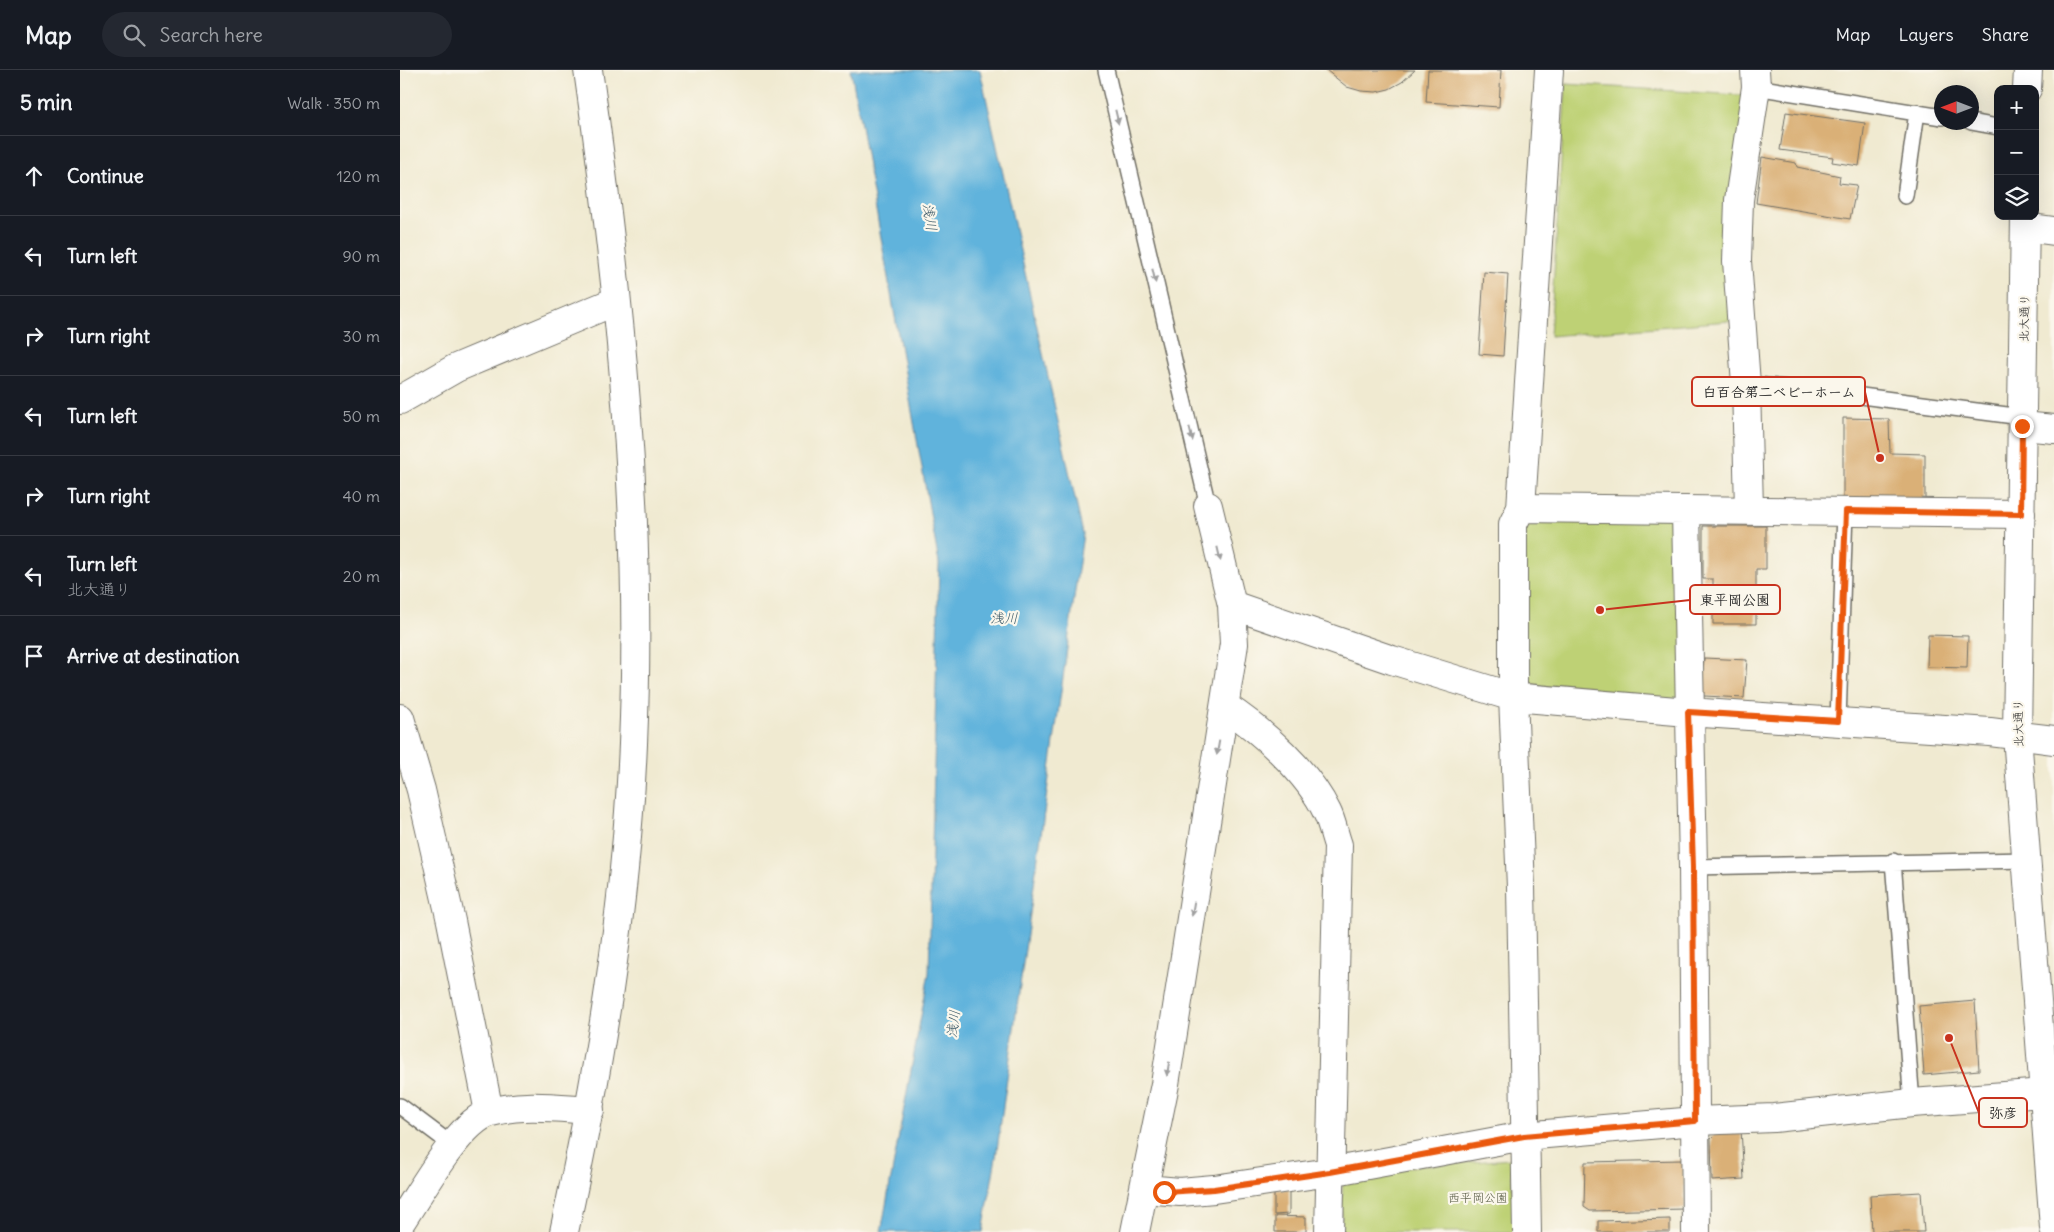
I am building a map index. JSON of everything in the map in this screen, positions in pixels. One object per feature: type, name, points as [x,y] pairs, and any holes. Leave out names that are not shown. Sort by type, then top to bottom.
[{"type":"street","points":[[564,1232],[590,1110],[617,940],[628,818],[635,689],[632,527],[622,363],[607,208],[588,70]]},
{"type":"street","points":[[1527,1232],[1521,887],[1513,697],[1513,524],[1521,508],[1549,70]]},
{"type":"street","points":[[2027,85],[2028,70]]},
{"type":"street","points":[[1749,510],[1746,384],[1737,252],[1739,200],[1756,78]]},
{"type":"street","points":[[2025,222],[2054,231]]},
{"type":"street","name":"北大通り","points":[[2025,222],[2017,735],[2054,1228]]},
{"type":"street","points":[[400,400],[456,368],[616,301]]},
{"type":"street","points":[[2022,421],[2054,429]]},
{"type":"street","points":[[1135,1232],[1166,1084],[1226,707],[1234,644],[1232,605],[1208,506]]},
{"type":"street","points":[[1521,508],[2021,514]]},
{"type":"street","points":[[1686,511],[1688,712],[1693,867],[1696,1232]]},
{"type":"street","points":[[1232,605],[1392,660],[1513,697],[1688,712],[2017,735],[2054,740]]},
{"type":"street","points":[[1226,707],[1248,721],[1310,784],[1327,812],[1338,845],[1328,1232]]},
{"type":"street","points":[[400,718],[421,790],[451,921],[489,1112]]},
{"type":"street","points":[[1145,1189],[1180,1192],[1330,1172],[1524,1136],[1695,1121],[1774,1118],[1912,1103],[2044,1093]]},
{"type":"street","points":[[400,1223],[452,1145],[470,1125],[489,1112],[519,1107],[590,1110]]},
{"type":"lane","points":[[1106,70],[1208,506]]},
{"type":"lane","points":[[1756,78],[1934,115]]},
{"type":"lane","points":[[1905,196],[1917,112]]},
{"type":"lane","points":[[1979,124],[1994,127]]},
{"type":"lane","points":[[1746,384],[1841,393],[2022,421]]},
{"type":"lane","points":[[1838,721],[1846,511]]},
{"type":"lane","points":[[1693,867],[1893,861],[2027,860]]},
{"type":"lane","points":[[1893,861],[1912,1103]]},
{"type":"lane","points":[[400,1106],[452,1145]]},
{"type":"green space","points":[[1566,84],[1754,96],[1740,320],[1550,336]]},
{"type":"green space","points":[[1521,508],[1686,511],[1688,712],[1513,697]]},
{"type":"green space","name":"西平岡公園","points":[[1511,1159],[1515,1232],[1341,1232],[1343,1177],[1370,1170]]},
{"type":"water","name":"浅川","points":[[851,70],[980,70],[1083,534],[996,1157],[983,1232],[881,1232],[929,973],[939,563]]},
{"type":"building","points":[[1326,70],[1415,70],[1402,82],[1389,89],[1376,92],[1361,91],[1347,87]]},
{"type":"building","points":[[1428,70],[1501,70],[1499,107],[1426,102]]},
{"type":"building","points":[[1786,112],[1865,123],[1859,166],[1832,162],[1833,157],[1780,150]]},
{"type":"building","points":[[1762,157],[1796,163],[1797,167],[1840,176],[1839,183],[1857,185],[1850,219],[1756,203]]},
{"type":"building","points":[[1484,272],[1508,274],[1503,356],[1479,354]]},
{"type":"building","points":[[1843,418],[1889,419],[1890,453],[1925,454],[1925,501],[1843,500]]},
{"type":"building","points":[[1703,526],[1766,526],[1766,569],[1756,569],[1756,624],[1713,624],[1713,579],[1703,579]]},
{"type":"building","points":[[1928,635],[1968,636],[1967,668],[1927,667]]},
{"type":"building","points":[[1704,658],[1747,660],[1744,698],[1704,696],[1702,693]]},
{"type":"building","points":[[1975,1001],[1979,1070],[1924,1075],[1919,1006]]},
{"type":"building","points":[[1720,1129],[1741,1129],[1744,1179],[1712,1181],[1711,1138]]},
{"type":"building","points":[[1683,1160],[1685,1209],[1590,1211],[1584,1207],[1585,1162]]},
{"type":"building","points":[[1289,1189],[1289,1214],[1274,1215],[1274,1190]]},
{"type":"building","points":[[1921,1192],[1924,1232],[1872,1232],[1870,1195]]},
{"type":"building","points":[[1275,1216],[1306,1217],[1306,1232],[1275,1232]]},
{"type":"building","points":[[1670,1219],[1670,1232],[1598,1232],[1598,1221]]},
{"type":"place","name":"白百合第二ベビーホーム","points":[[1880,458]]},
{"type":"place","name":"東平岡公園","points":[[1600,610]]},
{"type":"place","name":"弥彦","points":[[1949,1038]]},
{"type":"route","points":[[1164,1192],[1214,1189],[1330,1172],[1524,1136],[1695,1121],[1693,867],[1688,712],[1838,721],[1846,511],[2021,514],[2022,426]]}]
